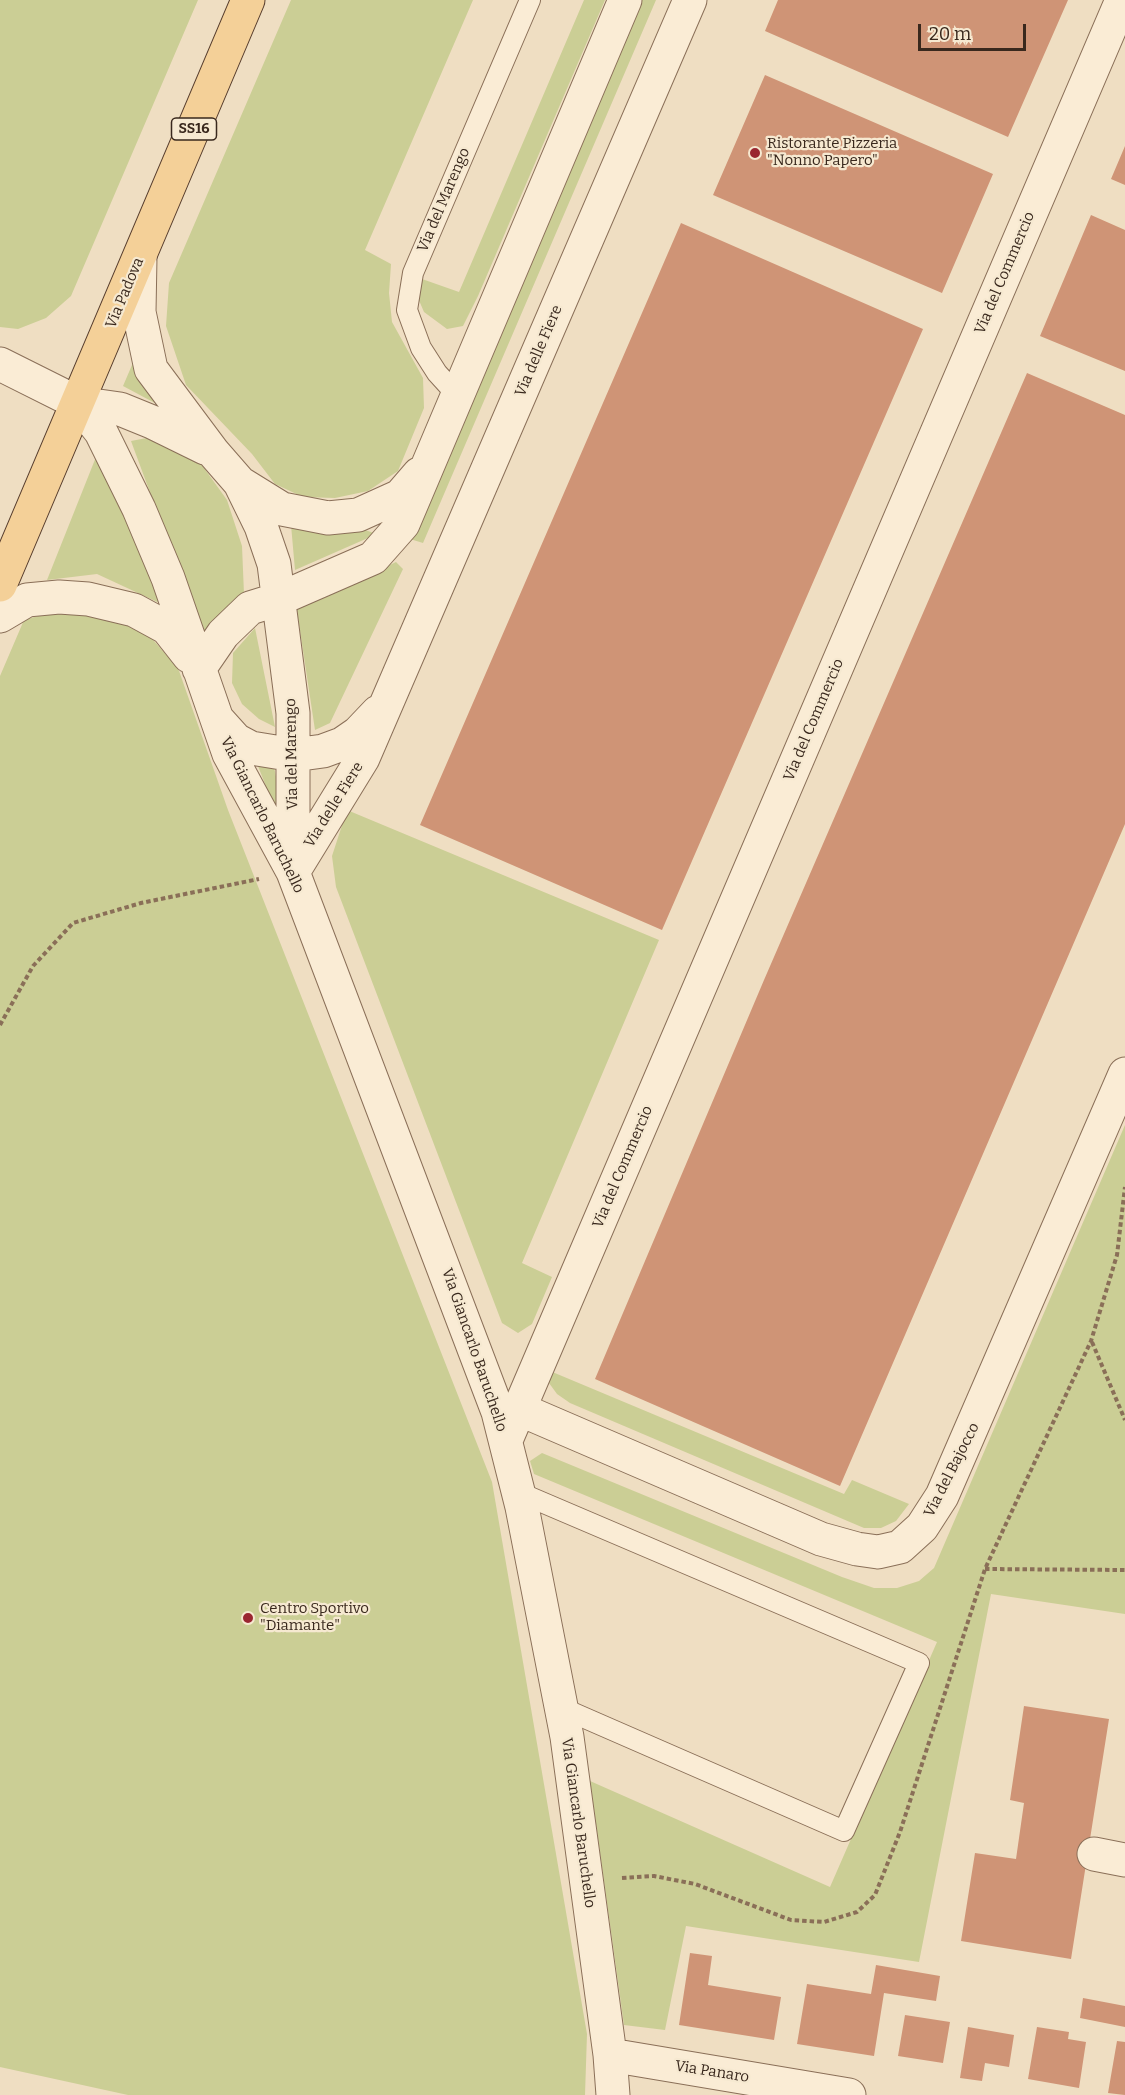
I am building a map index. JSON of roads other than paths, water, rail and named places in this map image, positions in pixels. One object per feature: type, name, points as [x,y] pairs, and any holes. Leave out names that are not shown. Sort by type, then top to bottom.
[{"type":"main road","name":"Via Padova","points":[[0,585],[248,0]]},
{"type":"street","points":[[200,669],[223,634],[250,608],[279,599],[373,558],[402,524],[626,0]]},
{"type":"street","name":"Via delle Fiere","points":[[293,872],[363,758],[690,0]]},
{"type":"street","name":"Via del Commercio","points":[[506,1440],[1122,0]]},
{"type":"street","name":"Via del Marengo","points":[[140,257],[139,312],[151,369],[213,452],[240,483],[261,526],[273,564],[293,713],[293,872]]},
{"type":"street","points":[[0,364],[78,403]]},
{"type":"street","name":"Via del Marengo","points":[[78,403],[120,409],[213,452]]},
{"type":"street","name":"Via Giancarlo Baruchello","points":[[78,403],[101,432],[131,491],[168,578],[213,714],[229,754],[293,872],[485,1373],[506,1440],[518,1492],[561,1708],[610,2055],[613,2095]]},
{"type":"street","points":[[240,483],[282,510],[328,518],[358,515],[400,496],[428,463]]},
{"type":"street","name":"Via Giancarlo Baruchello","points":[[0,616],[27,600],[58,597],[88,599],[134,610],[167,628],[200,669]]},
{"type":"street","name":"Via delle Fiere","points":[[294,755],[323,751],[342,744],[358,733],[387,702]]},
{"type":"street","name":"Via Giancarlo Baruchello","points":[[213,714],[236,740],[265,752],[294,755]]},
{"type":"street","name":"Via del Bajocco","points":[[519,1409],[820,1539],[878,1552],[900,1547],[922,1527],[942,1496],[1125,1074]]},
{"type":"street","name":"Via Panaro","points":[[610,2055],[849,2095]]},
{"type":"lane","name":"Via del Marengo","points":[[457,395],[437,373],[421,348],[407,310],[413,273],[530,0]]},
{"type":"lane","points":[[518,1492],[919,1663],[844,1831],[561,1708]]},
{"type":"place","name":"Ristorante Pizzeria \"Nonno Papero\"","points":[[755,153]]},
{"type":"place","name":"Centro Sportivo \"Diamante\"","points":[[248,1618]]}]
